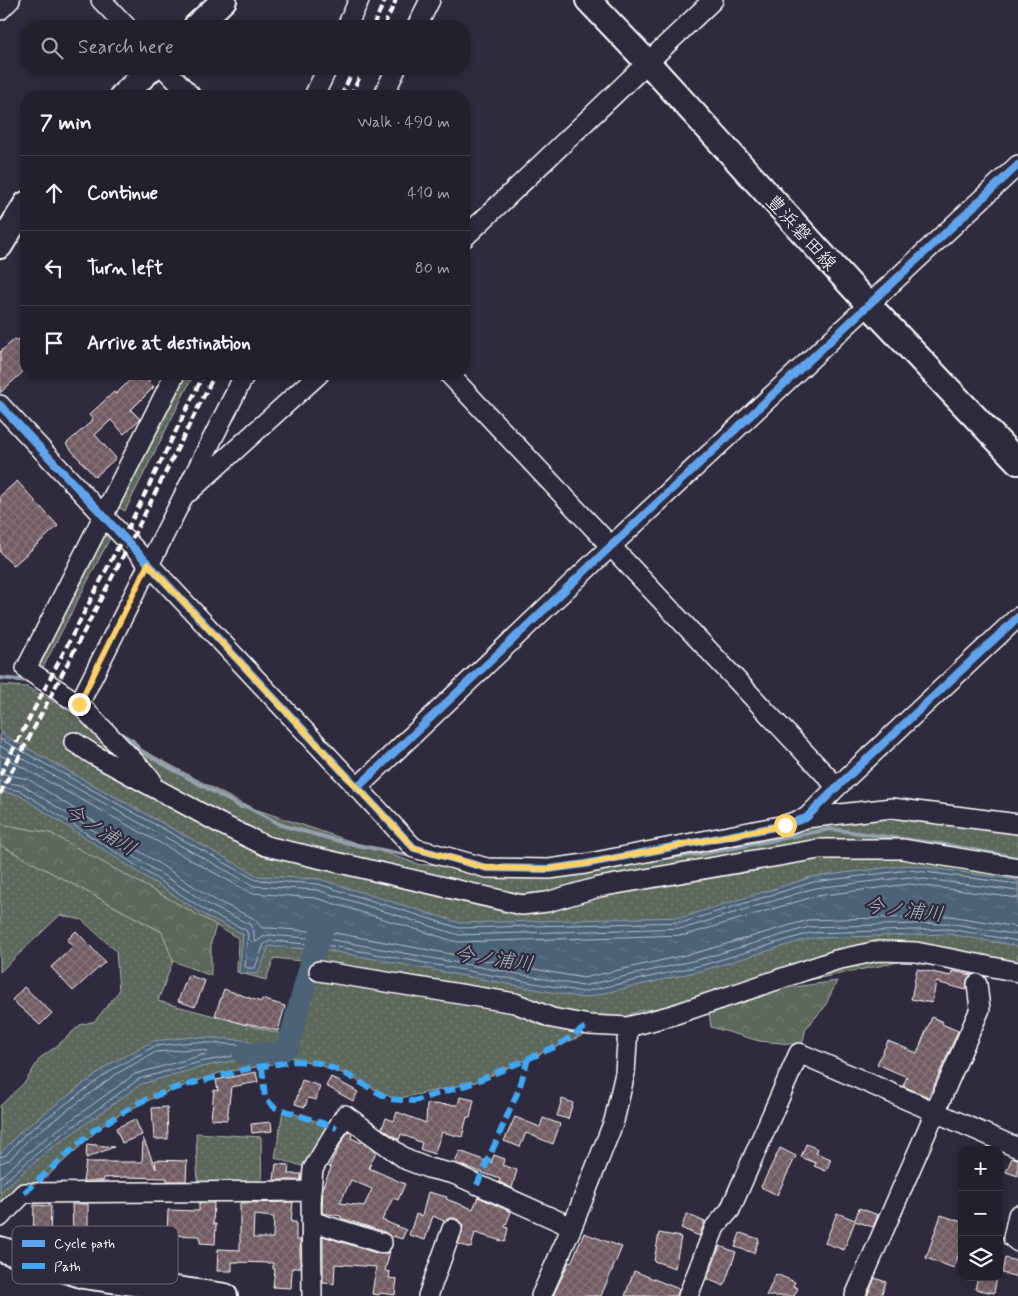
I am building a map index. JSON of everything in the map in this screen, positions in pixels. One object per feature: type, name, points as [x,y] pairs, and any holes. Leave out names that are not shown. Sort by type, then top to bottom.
[{"type":"main road","points":[[202,20],[224,0]]},
{"type":"main road","name":"豊浜磐田線","points":[[588,0],[868,304],[1018,462]]},
{"type":"main road","points":[[128,90],[145,75]]},
{"type":"main road","points":[[0,246],[20,214]]},
{"type":"main road","points":[[0,1249],[12,1253]]},
{"type":"main road","points":[[115,1284],[143,1291],[225,1296]]},
{"type":"street","points":[[0,10],[10,0]]},
{"type":"street","points":[[101,0],[120,20]]},
{"type":"street","points":[[350,20],[359,0]]},
{"type":"street","points":[[420,20],[430,0]]},
{"type":"street","points":[[470,232],[713,0]]},
{"type":"street","points":[[171,75],[184,90]]},
{"type":"street","points":[[317,90],[324,75]]},
{"type":"street","points":[[386,90],[393,75]]},
{"type":"street","points":[[357,788],[611,546],[1018,165]]},
{"type":"street","points":[[164,792],[79,704],[26,669],[172,380]]},
{"type":"street","points":[[79,704],[241,380]]},
{"type":"street","points":[[181,499],[312,380]]},
{"type":"street","points":[[455,380],[837,786]]},
{"type":"street","points":[[0,405],[414,848],[487,868],[549,869],[585,864],[785,825],[806,818],[892,808],[1018,824]]},
{"type":"street","points":[[806,818],[837,786],[1018,617]]},
{"type":"street","points":[[74,742],[94,755],[220,824],[266,846],[522,905],[547,902],[599,886],[820,849],[902,849],[1018,868]]},
{"type":"street","points":[[319,971],[515,1004],[561,1020],[589,1025],[628,1027],[673,1015],[836,960],[878,951],[916,952],[1018,972]]},
{"type":"street","points":[[856,1296],[980,1009],[977,984]]},
{"type":"street","points":[[541,1296],[572,1227],[614,1121],[626,1073],[628,1027]]},
{"type":"street","points":[[688,1296],[715,1227],[730,1210],[800,1053],[1018,1148]]},
{"type":"street","points":[[312,1296],[311,1191],[313,1169],[345,1115],[407,1160],[428,1168],[454,1174],[572,1227]]},
{"type":"street","points":[[0,1217],[24,1193],[311,1191]]},
{"type":"street","points":[[1018,1215],[1012,1238],[1018,1242]]},
{"type":"street","points":[[312,1221],[382,1244]]},
{"type":"street","points":[[428,1296],[452,1229]]},
{"type":"green space","points":[[172,380],[191,380],[125,511],[110,502]]},
{"type":"green space","points":[[101,531],[110,538],[38,677],[26,669]]},
{"type":"green space","points":[[0,685],[27,687],[246,806],[421,865],[550,860],[808,824],[870,810],[1016,824],[1018,843],[1018,971],[933,955],[736,995],[639,1011],[473,1083],[395,1099],[336,1070],[288,1056],[284,1060],[269,1065],[219,1073],[159,1095],[109,1120],[0,1219],[0,1106],[26,1081],[40,1058],[80,1025],[95,1021],[119,991],[116,951],[82,920],[60,915],[0,972],[0,845],[162,932],[174,958],[158,1001],[282,1034],[301,961],[274,958],[266,980],[237,972],[238,938],[50,833],[0,824]]},
{"type":"green space","points":[[0,824],[50,833],[216,925],[211,943],[211,976],[173,961],[162,932],[0,845]]},
{"type":"green space","points":[[837,981],[824,1008],[806,1028],[802,1045],[759,1041],[711,1027],[709,1011],[736,995]]},
{"type":"green space","points":[[283,1110],[337,1128],[313,1169],[275,1158]]},
{"type":"green space","points":[[196,1133],[261,1137],[262,1192],[198,1192]]},
{"type":"water","name":"今ノ浦川","points":[[0,733],[258,876],[319,879],[460,923],[683,917],[812,877],[909,865],[1018,880],[1018,946],[949,934],[811,938],[704,970],[583,998],[331,951],[269,946],[258,974],[239,973],[243,934],[206,916],[19,795],[0,792]]},
{"type":"water","points":[[193,1037],[244,1040],[274,1053],[201,1067],[141,1084],[49,1150],[0,1192],[0,1154],[21,1131],[110,1064],[153,1041]]},
{"type":"building","points":[[20,338],[20,375],[0,393],[0,352],[15,339],[17,341]]},
{"type":"building","points":[[130,380],[147,380],[154,387],[131,410],[140,419],[124,434],[111,420],[95,435],[116,458],[95,477],[66,444],[93,420],[89,415],[114,392],[116,394]]},
{"type":"building","points":[[17,481],[58,526],[13,566],[0,552],[0,496]]},
{"type":"building","points":[[76,931],[105,962],[73,991],[51,967],[73,947],[67,940]]},
{"type":"building","points":[[917,969],[951,976],[952,971],[971,975],[967,980],[966,990],[936,982],[932,1003],[911,999]]},
{"type":"building","points":[[188,975],[205,981],[195,1007],[178,1001]]},
{"type":"building","points":[[24,987],[52,1013],[40,1025],[12,1000]]},
{"type":"building","points":[[224,989],[261,1002],[262,999],[285,1006],[278,1031],[246,1023],[246,1025],[215,1015]]},
{"type":"building","points":[[932,1017],[958,1031],[929,1097],[903,1086],[907,1077],[877,1064],[888,1041],[917,1053]]},
{"type":"building","points":[[256,1072],[258,1082],[231,1087],[227,1120],[211,1119],[214,1090],[218,1091],[216,1080]]},
{"type":"building","points":[[331,1077],[358,1092],[353,1101],[326,1086]]},
{"type":"building","points":[[302,1080],[320,1086],[316,1100],[308,1098],[305,1107],[295,1104]]},
{"type":"building","points":[[460,1097],[474,1100],[470,1118],[467,1117],[462,1137],[442,1132],[434,1154],[420,1149],[422,1143],[401,1134],[399,1140],[382,1128],[386,1118],[394,1121],[397,1112],[426,1123],[427,1104],[458,1105]]},
{"type":"building","points":[[562,1099],[573,1103],[568,1119],[557,1116]]},
{"type":"building","points":[[167,1107],[168,1139],[154,1139],[152,1108]]},
{"type":"building","points":[[515,1117],[540,1127],[543,1118],[560,1124],[553,1144],[526,1133],[520,1147],[504,1141]]},
{"type":"building","points":[[135,1119],[142,1135],[122,1143],[116,1128]]},
{"type":"building","points":[[271,1122],[272,1131],[252,1133],[251,1124]]},
{"type":"building","points":[[348,1131],[352,1134],[351,1138],[376,1152],[369,1168],[405,1184],[398,1200],[393,1198],[382,1220],[406,1230],[402,1239],[393,1236],[392,1239],[385,1232],[341,1218],[341,1216],[322,1213],[323,1186],[337,1151]],"holes":[[[351,1180],[372,1189],[364,1206],[340,1203]]]},
{"type":"building","points":[[143,1138],[156,1169],[155,1160],[187,1161],[186,1181],[167,1181],[167,1178],[125,1177],[104,1178],[103,1181],[83,1181],[86,1162],[142,1162]]},
{"type":"building","points":[[87,1144],[114,1147],[86,1158]]},
{"type":"building","points":[[806,1144],[818,1149],[816,1153],[831,1159],[826,1171],[814,1166],[816,1163],[801,1157]]},
{"type":"building","points":[[780,1148],[796,1156],[777,1195],[761,1187]]},
{"type":"building","points":[[460,1151],[491,1163],[494,1155],[505,1159],[502,1165],[517,1170],[512,1188],[499,1182],[500,1179],[455,1163]]},
{"type":"building","points":[[1012,1158],[1018,1159],[1018,1176],[1006,1172]]},
{"type":"building","points":[[276,1164],[289,1165],[288,1174],[301,1174],[301,1180],[274,1180]]},
{"type":"building","points":[[428,1192],[447,1197],[446,1199],[473,1209],[478,1197],[511,1212],[505,1227],[508,1228],[505,1242],[475,1233],[471,1248],[458,1244],[463,1227],[460,1221],[450,1218],[444,1221],[433,1216],[425,1240],[409,1235],[416,1214],[422,1216]]},
{"type":"building","points":[[293,1202],[291,1222],[296,1222],[296,1240],[300,1240],[300,1268],[292,1268],[291,1288],[273,1287],[275,1269],[273,1269],[273,1263],[232,1262],[232,1271],[217,1271],[218,1249],[240,1250],[240,1203]],"holes":[[[254,1215],[274,1217],[273,1238],[253,1238]]]},
{"type":"building","points":[[199,1203],[214,1203],[213,1224],[216,1224],[215,1244],[200,1243],[200,1236],[178,1235],[178,1226],[167,1226],[168,1210],[199,1211]]},
{"type":"building","points":[[72,1204],[88,1204],[88,1226],[73,1226]]},
{"type":"building","points":[[34,1205],[51,1206],[51,1226],[33,1226]]},
{"type":"building","points":[[859,1208],[878,1215],[873,1227],[855,1221],[844,1250],[825,1243],[837,1213],[855,1220]]},
{"type":"building","points":[[687,1214],[705,1222],[699,1236],[681,1228]]},
{"type":"building","points":[[941,1215],[958,1221],[958,1256],[954,1268],[926,1258]]},
{"type":"building","points":[[584,1233],[622,1247],[601,1296],[553,1296],[569,1262],[571,1263]]},
{"type":"building","points":[[659,1233],[681,1237],[675,1268],[654,1261]]},
{"type":"building","points":[[740,1233],[759,1239],[754,1253],[735,1247]]},
{"type":"building","points":[[323,1236],[379,1254],[385,1254],[390,1251],[385,1271],[390,1272],[389,1278],[397,1279],[395,1295],[372,1294],[376,1267],[335,1264],[334,1284],[323,1283]]},
{"type":"building","points":[[720,1246],[736,1252],[724,1286],[707,1279]]},
{"type":"building","points":[[1005,1258],[1018,1261],[1018,1277],[1003,1273]]},
{"type":"building","points":[[634,1271],[679,1289],[677,1296],[625,1296]]},
{"type":"building","points":[[776,1274],[795,1282],[793,1286],[798,1288],[794,1296],[766,1296]]},
{"type":"building","points":[[875,1278],[886,1282],[881,1296],[867,1296]]},
{"type":"building","points":[[977,1281],[996,1281],[994,1293],[975,1289]]},
{"type":"waterway","points":[[0,678],[29,681],[32,683]]},
{"type":"waterway","points":[[116,731],[133,741],[140,751],[241,807],[246,806],[281,825],[343,842],[411,856]]},
{"type":"waterway","points":[[665,858],[702,854],[830,829],[946,845],[1018,858]]},
{"type":"waterway","points":[[244,1054],[280,1053],[288,1046],[323,927]]},
{"type":"railway","points":[[376,20],[385,0]]},
{"type":"railway","points":[[387,20],[396,0]]},
{"type":"railway","points":[[344,90],[351,75]]},
{"type":"railway","points":[[353,90],[361,75]]},
{"type":"railway","points":[[0,775],[131,522],[201,380]]},
{"type":"railway","points":[[0,794],[212,380]]},
{"type":"marked path","points":[[24,1193],[94,1130],[140,1102],[175,1088],[246,1069],[295,1061],[320,1063],[346,1074],[389,1099],[414,1101],[473,1083],[557,1046],[589,1025]]},
{"type":"marked path","points":[[477,1185],[519,1089],[528,1059]]},
{"type":"marked path","points":[[262,1066],[265,1098],[274,1107],[337,1128]]},
{"type":"cycle path","points":[[357,788],[611,546],[1018,165]]},
{"type":"cycle path","points":[[0,405],[414,848],[487,868],[549,869],[585,864],[785,825],[806,818],[1018,617]]},
{"type":"route","points":[[79,704],[148,564],[414,848],[487,868],[549,869],[585,864],[785,825]]}]
